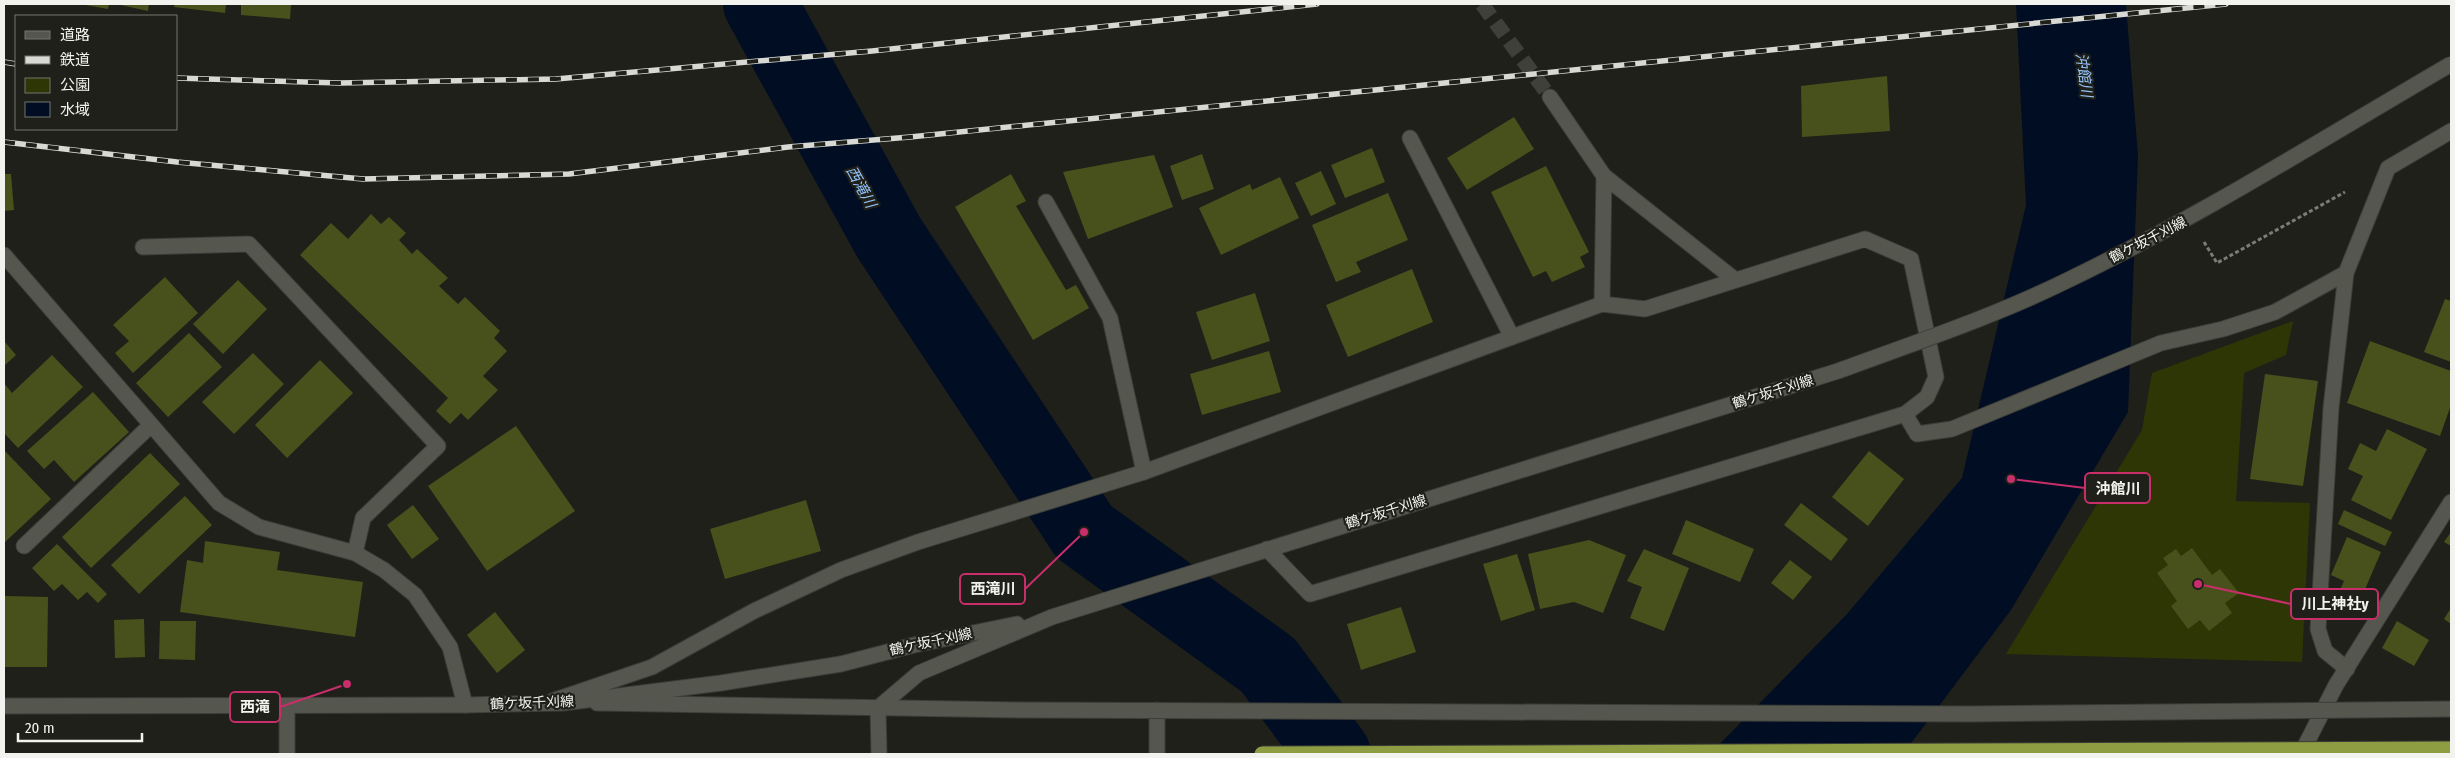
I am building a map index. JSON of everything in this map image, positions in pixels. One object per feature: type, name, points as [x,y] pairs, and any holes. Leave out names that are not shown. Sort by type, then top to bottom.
[{"type":"highway","points":[[1262,754],[2451,749]]},
{"type":"street","name":"鶴ケ坂千刈線","points":[[878,708],[919,673],[1077,608],[1838,372],[1966,324],[2065,282],[2190,218],[2451,64]]},
{"type":"street","points":[[1550,97],[1604,176],[1734,280]]},
{"type":"street","points":[[2347,669],[2325,651],[2318,629],[2330,408],[2346,273],[2388,168],[2451,131]]},
{"type":"street","points":[[1410,138],[1512,337]]},
{"type":"street","points":[[1602,304],[1604,176]]},
{"type":"street","points":[[1046,202],[1110,318],[1144,472]]},
{"type":"street","points":[[546,703],[652,668],[754,611],[841,570],[918,542],[1144,472],[1602,304],[1645,309],[1866,239],[1911,259],[1936,377],[1927,397],[1905,414],[1310,594],[1267,548]]},
{"type":"street","points":[[143,247],[249,244],[438,446],[363,518],[354,552]]},
{"type":"street","points":[[4,256],[219,503],[259,526],[354,552],[384,570],[415,595],[450,648],[465,705]]},
{"type":"street","points":[[1905,414],[1917,434],[1952,429],[2161,343],[2223,329],[2275,312],[2346,273]]},
{"type":"street","points":[[24,546],[151,425]]},
{"type":"street","points":[[2301,754],[2336,685],[2451,502]]},
{"type":"street","name":"鶴ケ坂千刈線","points":[[4,706],[288,706],[563,703],[721,683],[841,664],[914,645],[1052,617]]},
{"type":"street","points":[[563,703],[1018,710],[1981,714],[2451,709]]},
{"type":"street","points":[[287,754],[288,706]]},
{"type":"street","points":[[878,708],[878,754]]},
{"type":"street","points":[[1156,710],[1157,754]]},
{"type":"path","points":[[2203,241],[2217,263],[2388,168]]},
{"type":"green space","points":[[2293,321],[2286,355],[2244,373],[2236,501],[2310,503],[2302,662],[2006,654],[2142,430],[2152,373]]},
{"type":"water","points":[[2016,4],[2126,4],[2138,156],[2128,412],[2011,610],[1903,754],[1710,754],[1847,614],[1962,478],[2026,205]]},
{"type":"building","points":[[80,4],[109,4],[108,9]]},
{"type":"building","points":[[116,4],[149,4],[148,11]]},
{"type":"building","points":[[175,4],[226,4],[225,13],[174,7]]},
{"type":"building","points":[[241,4],[291,4],[290,19],[241,15]]},
{"type":"building","points":[[1887,76],[1890,131],[1802,137],[1801,86]]},
{"type":"building","points":[[1514,117],[1534,149],[1467,190],[1447,158]]},
{"type":"building","points":[[1372,148],[1385,182],[1345,198],[1331,165]]},
{"type":"building","points":[[1202,154],[1214,189],[1182,200],[1170,166]]},
{"type":"building","points":[[1154,155],[1173,207],[1088,239],[1063,172]]},
{"type":"building","points":[[1546,166],[1589,252],[1580,257],[1585,267],[1552,282],[1546,271],[1533,277],[1491,192]]},
{"type":"building","points":[[1321,171],[1336,204],[1311,216],[1295,183]]},
{"type":"building","points":[[4,174],[11,174],[14,210],[4,211]]},
{"type":"building","points":[[1011,174],[1026,201],[1016,206],[1066,290],[1076,285],[1089,308],[1033,340],[955,207]]},
{"type":"building","points":[[1280,177],[1299,218],[1221,255],[1199,208],[1250,184],[1252,190]]},
{"type":"building","points":[[1388,193],[1408,240],[1356,262],[1361,272],[1336,282],[1312,225]]},
{"type":"building","points":[[371,214],[381,224],[389,217],[406,233],[399,240],[412,254],[417,249],[448,278],[439,286],[458,304],[465,297],[500,331],[494,338],[507,351],[483,376],[498,390],[468,420],[461,413],[450,424],[436,411],[448,398],[300,255],[331,223],[348,239]]},
{"type":"building","points":[[1412,269],[1433,322],[1348,357],[1326,305]]},
{"type":"building","points":[[165,277],[198,313],[133,373],[115,353],[129,341],[113,325]]},
{"type":"building","points":[[238,280],[267,309],[223,354],[193,324]]},
{"type":"building","points":[[1255,293],[1270,341],[1212,360],[1196,312]]},
{"type":"building","points":[[2445,299],[2451,301],[2451,362],[2424,352]]},
{"type":"building","points":[[189,333],[222,367],[168,417],[136,383]]},
{"type":"building","points":[[4,341],[16,355],[4,366]]},
{"type":"building","points":[[2370,341],[2451,371],[2451,405],[2440,436],[2347,403]]},
{"type":"building","points":[[1269,351],[1281,392],[1202,415],[1190,374]]},
{"type":"building","points":[[253,353],[284,384],[234,434],[202,402]]},
{"type":"building","points":[[52,355],[83,387],[18,448],[4,433],[4,383],[12,393]]},
{"type":"building","points":[[320,360],[353,393],[287,458],[255,425]]},
{"type":"building","points":[[2265,374],[2318,381],[2303,486],[2250,479]]},
{"type":"building","points":[[93,392],[129,432],[74,482],[54,460],[44,469],[27,451]]},
{"type":"building","points":[[516,426],[575,511],[487,571],[428,486]]},
{"type":"building","points":[[2387,429],[2427,449],[2391,520],[2351,500],[2363,476],[2348,469],[2360,443],[2376,451]]},
{"type":"building","points":[[4,450],[51,499],[4,543]]},
{"type":"building","points":[[1869,451],[1904,479],[1868,526],[1832,497]]},
{"type":"building","points":[[150,453],[180,484],[91,568],[62,537]]},
{"type":"building","points":[[185,496],[212,525],[139,594],[111,565]]},
{"type":"building","points":[[806,500],[821,551],[725,579],[710,529]]},
{"type":"building","points":[[1801,503],[1848,539],[1831,561],[1784,525]]},
{"type":"building","points":[[413,505],[439,539],[412,559],[387,525]]},
{"type":"building","points":[[2344,510],[2392,532],[2385,546],[2338,524]]},
{"type":"building","points":[[1686,520],[1754,549],[1740,582],[1672,554]]},
{"type":"building","points":[[2451,532],[2451,546],[2444,542]]},
{"type":"building","points":[[2347,537],[2381,552],[2357,608],[2336,599],[2344,581],[2331,575]]},
{"type":"building","points":[[1589,540],[1626,555],[1603,613],[1574,602],[1540,609],[1528,554]]},
{"type":"building","points":[[205,541],[280,552],[277,570],[363,582],[355,637],[180,612],[187,560],[203,563]]},
{"type":"building","points":[[57,544],[107,594],[98,603],[87,592],[78,600],[62,584],[54,591],[32,568]]},
{"type":"building","points":[[2192,548],[2212,575],[2220,569],[2239,593],[2225,603],[2232,613],[2209,631],[2200,620],[2188,629],[2171,606],[2177,601],[2157,573],[2168,565],[2163,558],[2176,549],[2181,556]]},
{"type":"building","points":[[1644,549],[1689,568],[1664,631],[1630,618],[1642,587],[1627,581]]},
{"type":"building","points":[[1517,554],[1535,610],[1501,621],[1483,564]]},
{"type":"building","points":[[1790,560],[1812,577],[1793,600],[1771,583]]},
{"type":"building","points":[[4,596],[48,597],[47,667],[4,667]]},
{"type":"building","points":[[1401,607],[1416,652],[1361,670],[1347,624]]},
{"type":"building","points":[[2451,608],[2451,624],[2444,619]]},
{"type":"building","points":[[495,612],[525,650],[497,673],[467,635]]},
{"type":"building","points":[[144,619],[145,657],[115,658],[114,620]]},
{"type":"building","points":[[160,621],[196,621],[195,660],[159,659]]},
{"type":"building","points":[[2397,621],[2429,640],[2414,666],[2382,648]]},
{"type":"waterway","name":"西滝川","points":[[760,4],[889,238],[1084,532],[1268,665],[1334,754]]},
{"type":"tunnel","points":[[1482,4],[1550,97]]},
{"type":"railway","points":[[178,78],[340,83],[556,79],[872,51],[1317,4]]},
{"type":"railway","points":[[4,142],[177,162],[363,179],[569,174],[788,147],[910,137],[2226,4]]},
{"type":"railway","points":[[4,62],[15,64]]},
{"type":"place","name":"沖館川","points":[[2011,479]]},
{"type":"place","name":"西滝川","points":[[1084,532]]},
{"type":"place","name":"川上神社y","points":[[2198,584]]},
{"type":"place","name":"西滝","points":[[347,684]]}]
